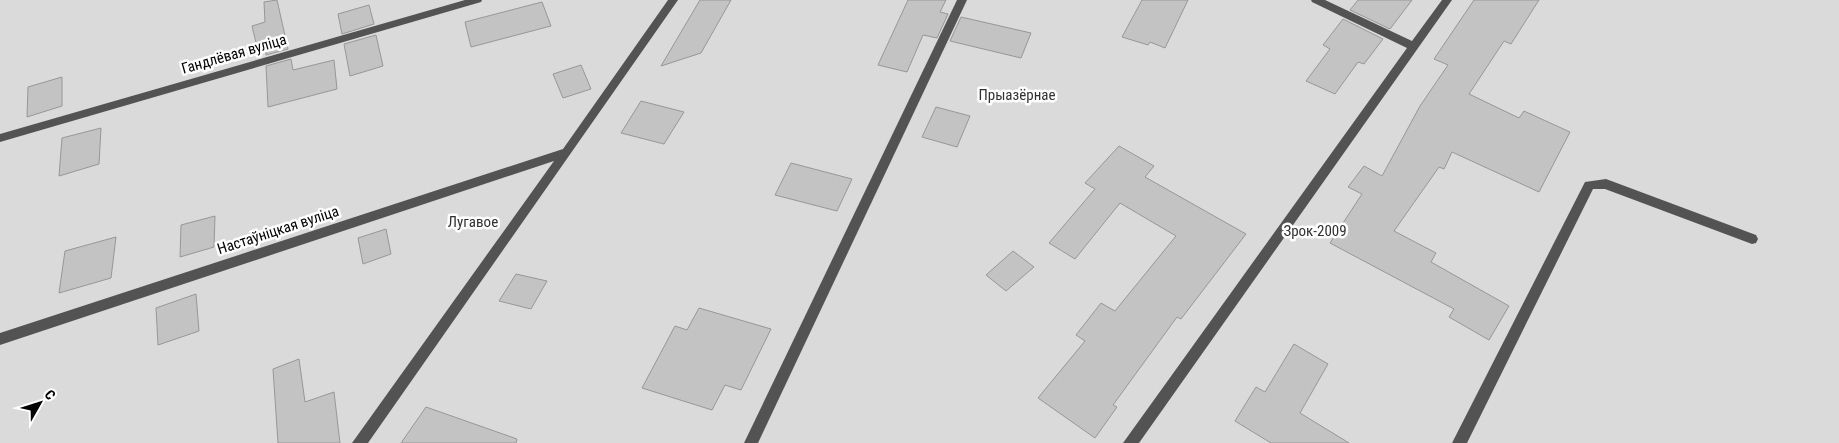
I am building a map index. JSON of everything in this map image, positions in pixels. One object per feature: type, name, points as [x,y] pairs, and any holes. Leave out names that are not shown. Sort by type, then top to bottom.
[{"type":"lane","name":"Гандлёвая вуліца","points":[[0,138],[477,0]]},
{"type":"lane","points":[[359,443],[673,0]]},
{"type":"lane","points":[[751,443],[962,0]]},
{"type":"lane","points":[[1316,0],[1415,47]]},
{"type":"lane","points":[[1130,443],[1447,0]]},
{"type":"lane","name":"Настаўніцкая вуліца","points":[[0,339],[567,152]]},
{"type":"lane","points":[[1459,443],[1589,185],[1606,184],[1752,239]]},
{"type":"green space","points":[[0,0],[1839,0],[1839,443],[0,443]]},
{"type":"building","points":[[277,0],[288,49],[266,55],[266,49],[258,51],[252,26],[265,22],[264,2]]},
{"type":"building","points":[[700,0],[731,0],[701,53],[661,66]]},
{"type":"building","points":[[908,0],[946,0],[940,12],[948,14],[937,38],[923,35],[907,72],[878,65]]},
{"type":"building","points":[[1142,0],[1188,0],[1165,48],[1150,42],[1148,45],[1122,37]]},
{"type":"building","points":[[1358,0],[1412,0],[1390,29],[1350,10]]},
{"type":"building","points":[[1474,0],[1539,0],[1511,44],[1504,41],[1469,94],[1519,118],[1524,111],[1570,132],[1539,192],[1452,152],[1444,169],[1439,167],[1394,231],[1436,253],[1431,262],[1509,306],[1489,340],[1449,317],[1454,309],[1330,243],[1362,194],[1348,187],[1364,166],[1382,176],[1420,106],[1448,65],[1434,59]]},
{"type":"building","points":[[542,2],[551,26],[471,47],[465,22]]},
{"type":"building","points":[[369,5],[374,24],[342,34],[338,14]]},
{"type":"building","points":[[961,17],[1031,33],[1021,58],[950,41]]},
{"type":"building","points":[[1343,19],[1383,39],[1364,64],[1358,62],[1335,94],[1306,81],[1330,49],[1323,45]]},
{"type":"building","points":[[376,35],[383,66],[350,76],[344,44]]},
{"type":"building","points":[[291,59],[293,70],[334,60],[337,89],[268,107],[266,66]]},
{"type":"building","points":[[581,65],[591,89],[563,98],[553,74]]},
{"type":"building","points":[[62,77],[62,106],[27,117],[28,87]]},
{"type":"building","points":[[641,101],[684,112],[664,144],[621,133]]},
{"type":"building","points":[[936,107],[970,116],[957,147],[922,137]]},
{"type":"building","points":[[101,128],[99,164],[59,176],[62,138]]},
{"type":"building","points":[[1119,146],[1154,166],[1145,177],[1246,234],[1181,319],[1177,317],[1113,405],[1117,407],[1095,438],[1038,398],[1085,341],[1076,335],[1101,303],[1115,311],[1176,236],[1120,203],[1075,259],[1049,243],[1095,189],[1085,183]]},
{"type":"building","points":[[791,163],[852,179],[837,211],[775,195]]},
{"type":"building","points":[[215,216],[214,247],[180,257],[181,225]]},
{"type":"building","points":[[386,229],[391,254],[363,264],[358,238]]},
{"type":"building","points":[[116,237],[111,278],[59,293],[65,251]]},
{"type":"building","points":[[1013,251],[1034,267],[1006,291],[986,275]]},
{"type":"building","points":[[516,274],[547,281],[531,309],[499,301]]},
{"type":"building","points":[[196,294],[199,331],[158,345],[156,308]]},
{"type":"building","points":[[699,308],[771,329],[741,390],[725,385],[712,410],[642,388],[675,326],[687,330]]},
{"type":"building","points":[[1294,344],[1328,364],[1300,413],[1349,443],[1271,443],[1235,421],[1256,387],[1265,392]]},
{"type":"building","points":[[299,359],[305,402],[334,392],[340,443],[278,443],[273,369]]},
{"type":"building","points":[[426,407],[517,439],[516,443],[401,443]]},
{"type":"park label","name":"Прыазёрнае","points":[[1017,95]]},
{"type":"park label","name":"Лугавое","points":[[473,222]]},
{"type":"park label","name":"Зрок-2009","points":[[1315,231]]}]
